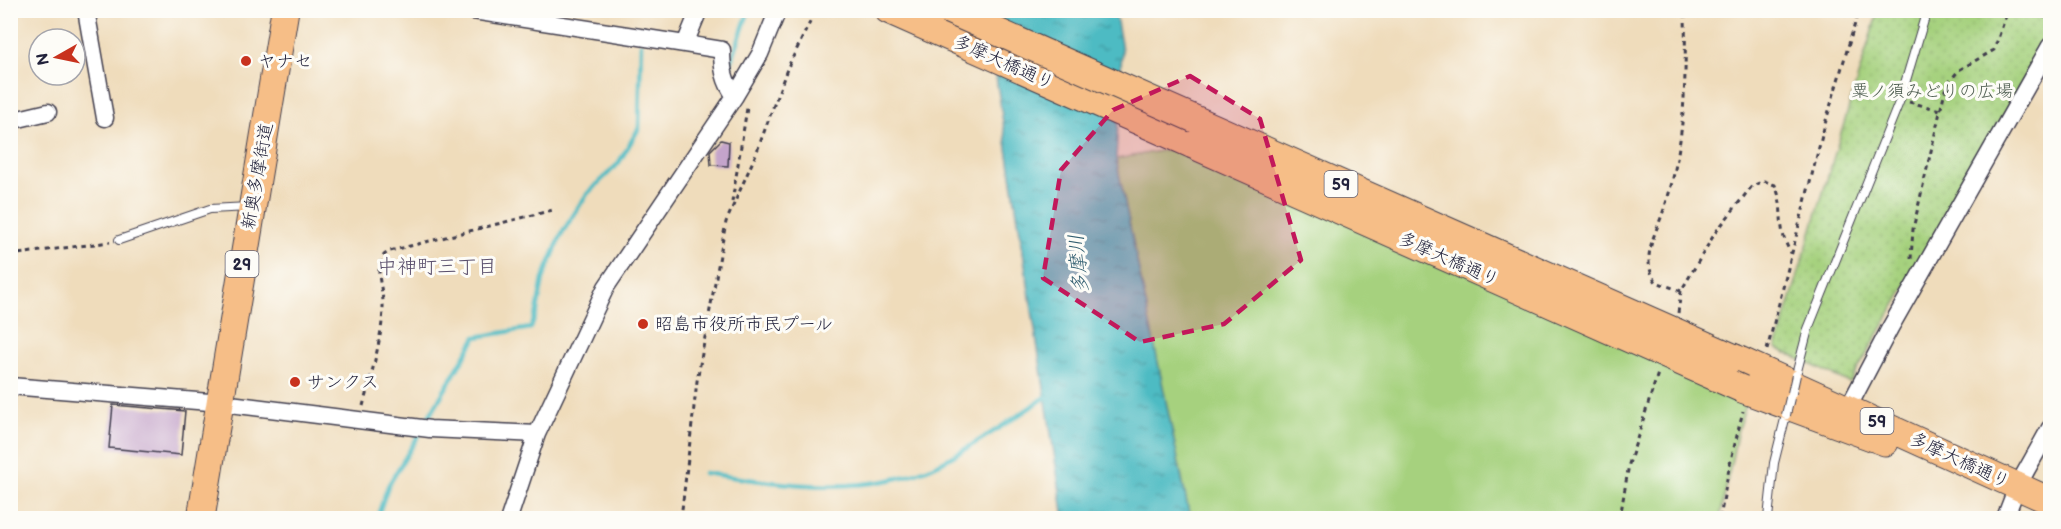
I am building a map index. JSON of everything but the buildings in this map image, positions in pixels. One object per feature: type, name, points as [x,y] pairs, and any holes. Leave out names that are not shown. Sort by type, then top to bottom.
[{"type":"main road","name":"新奥多摩街道","points":[[201,519],[285,10]]},
{"type":"main road","name":"多摩大橋通り","points":[[888,10],[1746,377],[2050,501]]},
{"type":"main road","name":"多摩大橋通り","points":[[948,10],[1746,377],[1848,408],[2017,487]]},
{"type":"street","points":[[86,10],[105,118]]},
{"type":"street","points":[[467,10],[722,50],[722,69],[738,94]]},
{"type":"street","points":[[685,44],[699,10]]},
{"type":"street","points":[[509,519],[537,434],[606,288],[667,193],[738,94],[760,54],[778,10]]},
{"type":"street","points":[[1848,408],[2050,46]]},
{"type":"street","points":[[10,121],[48,112]]},
{"type":"street","points":[[10,386],[222,402],[430,429],[537,434]]},
{"type":"street","points":[[2005,519],[2017,487],[2050,428]]},
{"type":"lane","points":[[1768,519],[1774,463],[1808,329],[1900,100],[1927,10]]},
{"type":"lane","points":[[119,240],[210,209],[251,206]]},
{"type":"path","points":[[681,519],[697,381],[721,243],[731,206],[756,154],[787,69],[816,10]]},
{"type":"path","points":[[1681,291],[1656,282],[1649,270],[1648,258],[1669,193],[1678,155],[1684,101],[1685,10]]},
{"type":"path","points":[[1720,519],[1746,377],[1768,346],[1791,254],[1859,10]]},
{"type":"path","points":[[1919,280],[1911,267],[1913,229],[1946,86],[1952,76],[1994,50],[2008,10]]},
{"type":"path","points":[[2024,10],[2050,19]]},
{"type":"path","points":[[731,206],[738,94]]},
{"type":"path","points":[[1915,103],[1940,110]]},
{"type":"path","points":[[1775,185],[1780,196],[1782,236],[1791,254]]},
{"type":"path","points":[[359,420],[373,370],[382,309],[379,273],[384,255],[390,251],[553,210]]},
{"type":"path","points":[[10,255],[119,240]]},
{"type":"highlighted area","points":[[1190,76],[1260,119],[1301,260],[1224,324],[1140,342],[1043,278],[1061,170],[1113,110]]},
{"type":"green space","name":"粟ノ須みどりの広場","points":[[1878,11],[2050,11],[2050,37],[1850,383],[1776,348]]},
{"type":"green space","points":[[1193,145],[1750,392],[1738,429],[1720,518],[1190,518],[1116,159]]},
{"type":"water","name":"多摩川","points":[[991,11],[1115,11],[1122,50],[1116,159],[1190,518],[1064,518],[990,38]]},
{"type":"waterway","points":[[729,68],[749,10]]},
{"type":"waterway","points":[[424,425],[476,337],[531,328],[543,279],[562,233],[587,194],[618,164],[639,128],[641,44]]},
{"type":"waterway","points":[[704,473],[824,486],[883,481],[912,474],[940,463],[981,440],[1046,397]]},
{"type":"waterway","points":[[377,518],[388,486],[420,433]]},
{"type":"place","name":"ヤナセ","points":[[246,61]]},
{"type":"place","name":"昭島市役所市民プール","points":[[643,324]]},
{"type":"place","name":"サンクス","points":[[295,382]]},
{"type":"district","name":"中神町三丁目","points":[[437,266]]}]
